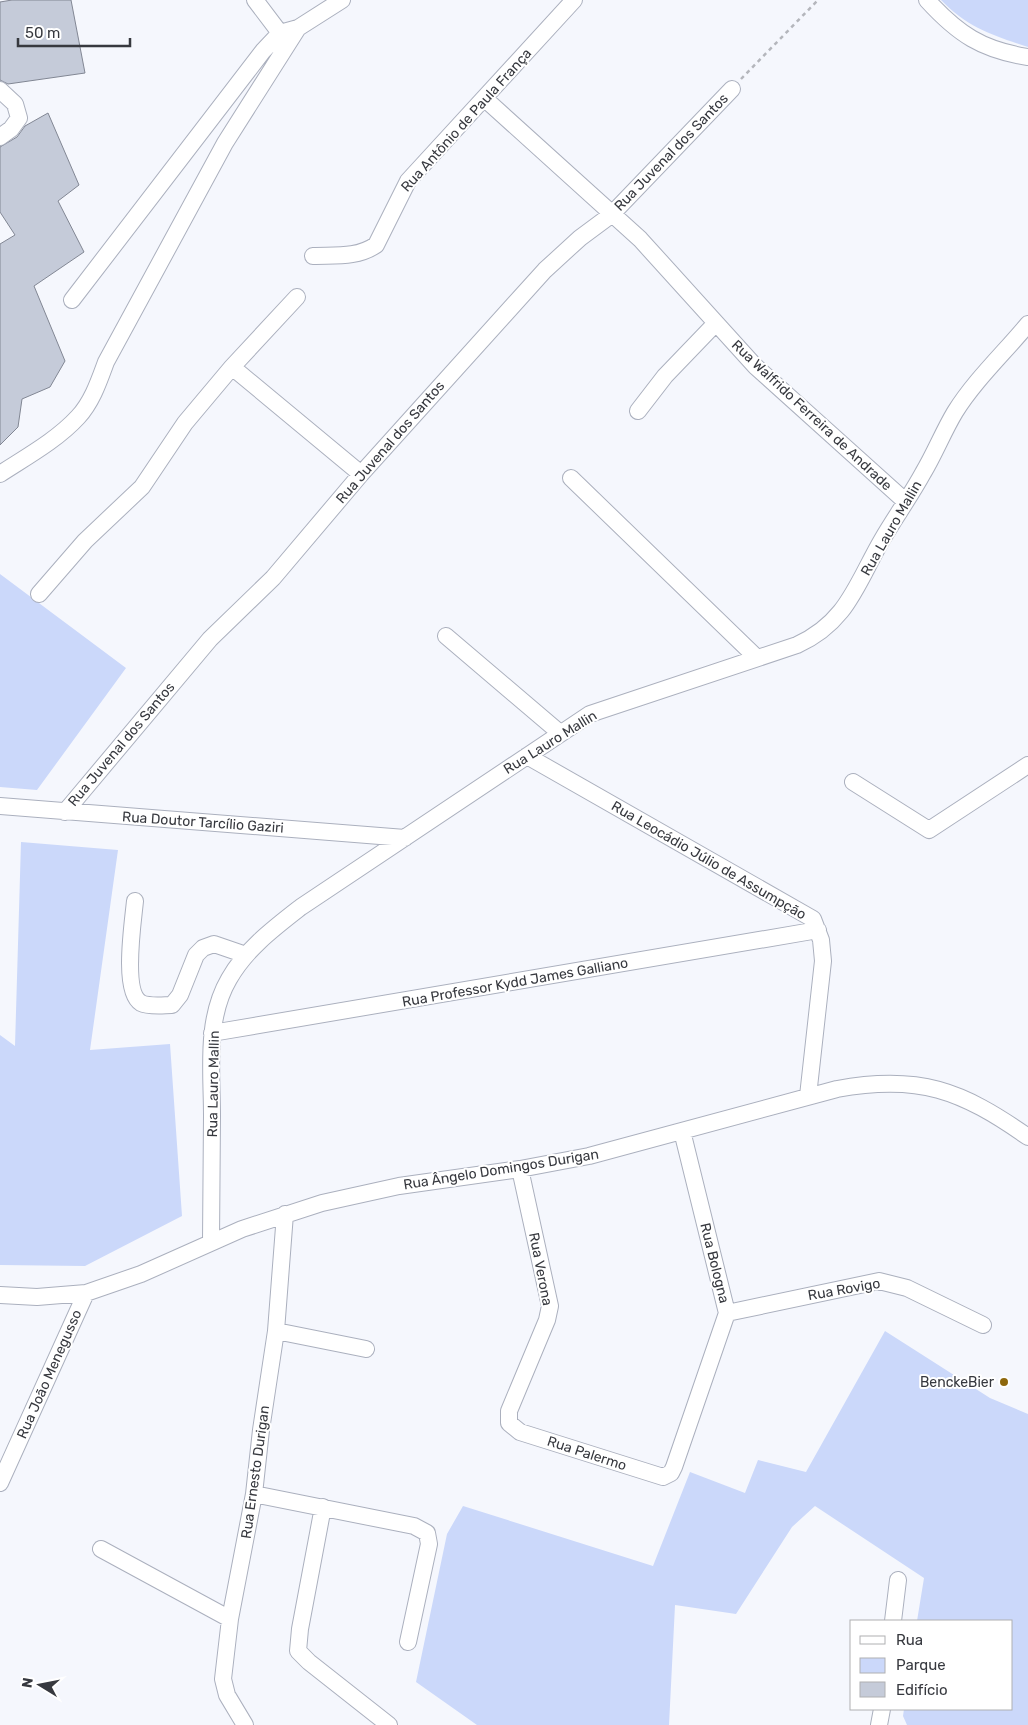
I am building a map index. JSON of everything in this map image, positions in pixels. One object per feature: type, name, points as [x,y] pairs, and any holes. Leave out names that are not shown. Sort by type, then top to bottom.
[{"type":"street","points":[[255,0],[280,33]]},
{"type":"street","points":[[72,300],[263,51],[280,33],[298,28],[342,0]]},
{"type":"street","name":"Rua Antônio de Paula França","points":[[313,256],[352,255],[368,250],[376,245],[403,187],[574,0]]},
{"type":"street","points":[[928,0],[957,30],[971,40],[988,48],[1028,57]]},
{"type":"street","points":[[0,474],[53,438],[78,417],[225,143],[298,28]]},
{"type":"street","name":"Rua Juvenal dos Santos","points":[[65,812],[196,654],[225,623],[273,578],[361,474],[545,270],[580,238],[611,215],[732,88]]},
{"type":"street","points":[[0,90],[15,104],[19,118],[11,129],[0,137]]},
{"type":"street","name":"Rua Walfrido Ferreira de Andrade","points":[[484,98],[611,215],[640,239],[755,366],[906,501]]},
{"type":"street","points":[[39,594],[85,541],[142,487],[176,434],[232,367],[297,297]]},
{"type":"street","points":[[638,411],[665,376],[715,324]]},
{"type":"street","name":"Rua Lauro Mallin","points":[[211,1242],[212,1033],[220,998],[229,979],[246,955],[259,941],[301,907],[560,733],[602,709],[758,658],[812,638],[837,617],[858,588],[873,556],[965,398],[1028,324]]},
{"type":"street","points":[[232,367],[361,474]]},
{"type":"street","points":[[571,478],[758,658]]},
{"type":"street","points":[[446,636],[560,733]]},
{"type":"street","name":"Rua Leocádio Júlio de Assumpção","points":[[527,756],[813,919],[818,930],[823,961],[808,1096]]},
{"type":"street","points":[[853,782],[929,830],[1028,764]]},
{"type":"street","name":"Rua Doutor Tarcílio Gaziri","points":[[0,806],[405,838]]},
{"type":"street","points":[[135,901],[130,979],[133,996],[142,1004],[172,1005],[180,995],[196,955],[203,948],[214,944],[246,955]]},
{"type":"street","name":"Rua Professor Kydd James Galliano","points":[[212,1033],[818,930]]},
{"type":"street","name":"Rua Ângelo Domingos Durigan","points":[[0,1295],[45,1296],[86,1293],[141,1274],[211,1242],[285,1214],[399,1186],[520,1169],[580,1158],[808,1096],[860,1085],[887,1082],[933,1087],[978,1105],[1028,1137]]},
{"type":"street","name":"Rua Bologna","points":[[667,1476],[674,1467],[727,1313],[682,1131]]},
{"type":"street","name":"Rua Verona","points":[[509,1423],[509,1411],[547,1320],[550,1306],[520,1169]]},
{"type":"street","name":"Rua Ernesto Durigan","points":[[244,1725],[227,1695],[223,1679],[230,1619],[253,1498],[276,1331],[285,1214]]},
{"type":"street","name":"Rua Rovigo","points":[[727,1313],[879,1281],[907,1288],[983,1325]]},
{"type":"street","name":"Rua João Menegusso","points":[[0,1483],[86,1293]]},
{"type":"street","points":[[276,1331],[366,1349]]},
{"type":"street","name":"Rua Palermo","points":[[509,1423],[520,1432],[658,1477],[667,1476]]},
{"type":"street","points":[[253,1498],[414,1526],[427,1533],[428,1544],[408,1642]]},
{"type":"street","points":[[322,1511],[300,1629],[298,1651],[309,1662],[389,1725]]},
{"type":"street","points":[[100,1549],[230,1619]]},
{"type":"street","points":[[893,1620],[898,1580]]},
{"type":"street","points":[[879,1725],[882,1710]]},
{"type":"path","points":[[732,88],[818,0]]},
{"type":"green space","points":[[941,0],[1028,0],[1028,47],[971,24],[951,10]]},
{"type":"green space","points":[[0,574],[126,668],[37,790],[0,787]]},
{"type":"green space","points":[[21,842],[118,850],[90,1050],[170,1044],[182,1216],[85,1266],[0,1265],[0,1035],[15,1046]]},
{"type":"green space","points":[[885,1331],[990,1398],[1028,1414],[1028,1725],[907,1725],[903,1716],[904,1710],[1013,1710],[1013,1620],[917,1620],[924,1578],[815,1506],[792,1527],[736,1614],[675,1605],[669,1725],[477,1725],[416,1682],[447,1534],[463,1506],[653,1566],[690,1472],[745,1493],[758,1460],[806,1472]]},
{"type":"building","points":[[12,0],[71,0],[85,73],[8,84],[0,80],[0,2]]},
{"type":"building","points":[[48,113],[79,185],[58,201],[84,252],[34,286],[65,361],[50,387],[22,399],[18,427],[0,445],[0,244],[15,235],[0,212],[0,147],[17,137],[25,126]]},
{"type":"place","name":"BenckeBier","points":[[1004,1382]]}]
